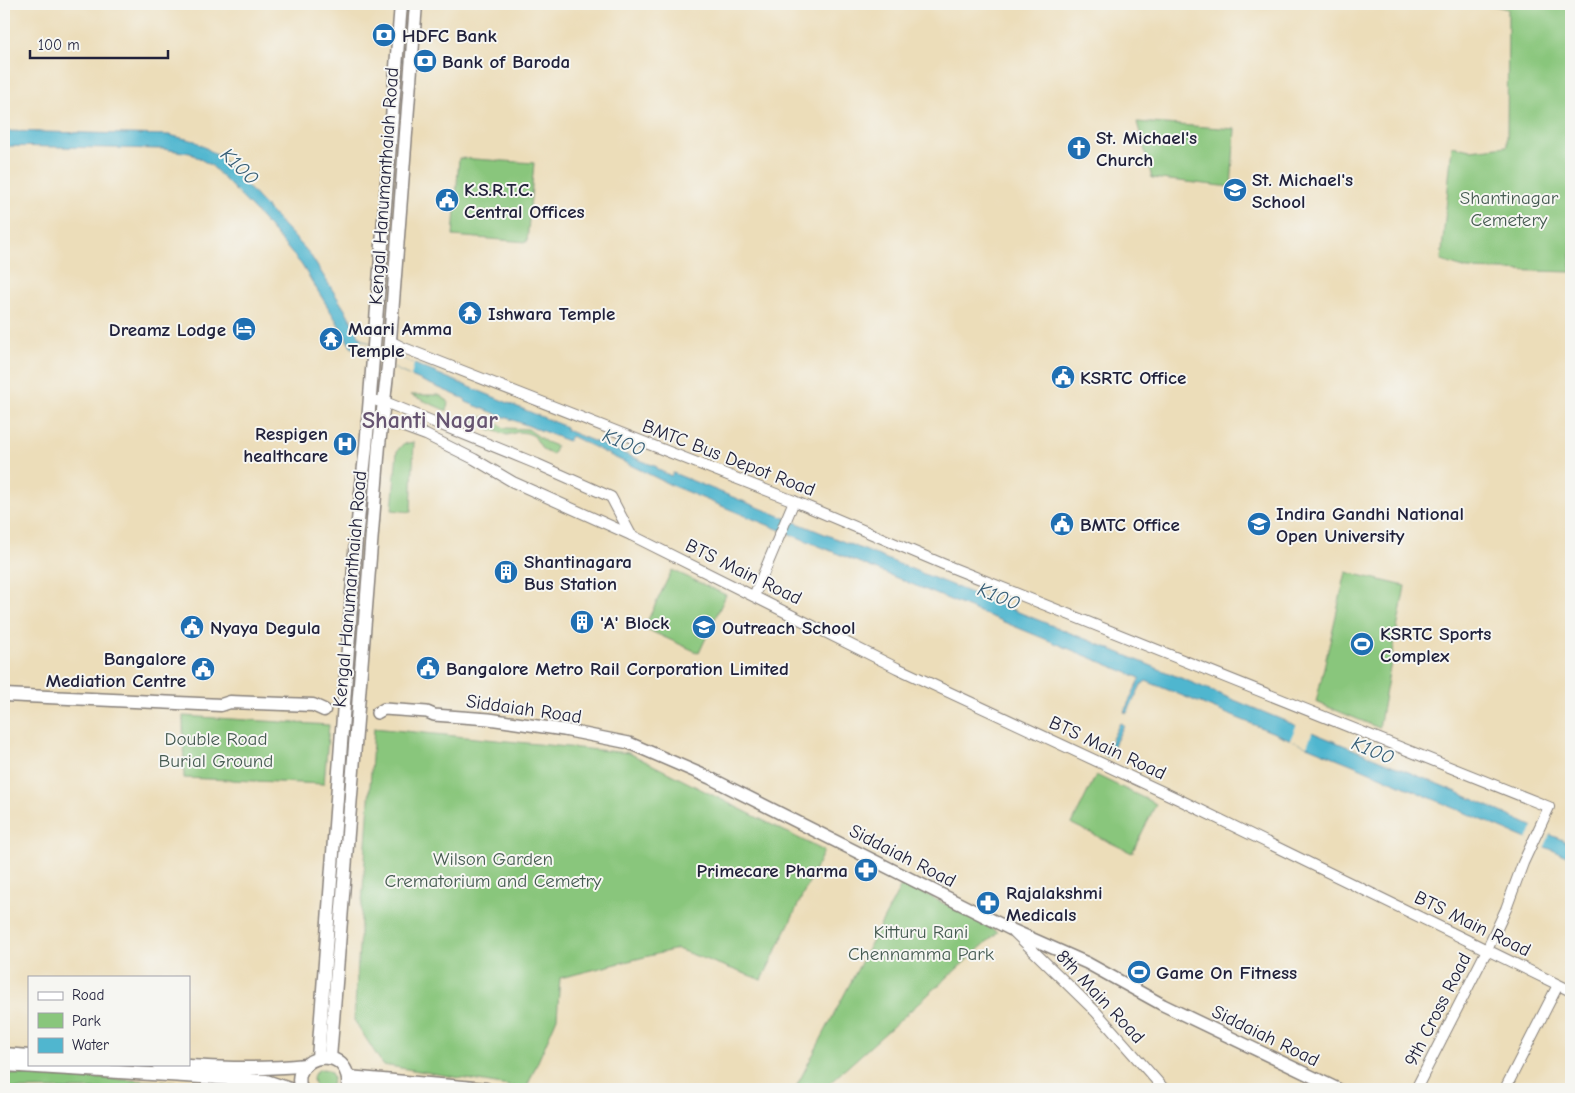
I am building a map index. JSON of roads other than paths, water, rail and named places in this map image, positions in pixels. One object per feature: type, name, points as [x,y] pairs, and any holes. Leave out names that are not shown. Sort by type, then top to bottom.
[{"type":"main road","name":"Kengal Hanumanthaiah Road","points":[[324,1058],[356,539],[368,421],[401,4]]},
{"type":"main road","name":"Kengal Hanumanthaiah Road","points":[[324,1058],[358,711],[390,347],[416,4]]},
{"type":"main road","points":[[4,695],[220,705],[230,702],[275,703],[314,705],[324,710],[358,711]]},
{"type":"main road","name":"Siddaiah Road","points":[[358,711],[377,713],[384,709],[489,719],[564,730],[629,743],[710,778],[1010,929],[1088,963],[1163,1006],[1338,1089]]},
{"type":"main road","points":[[4,1054],[28,1056]]},
{"type":"main road","points":[[186,1066],[241,1070],[276,1069],[306,1065],[324,1058],[340,1062],[345,1069],[348,1085]]},
{"type":"main road","points":[[4,1065],[266,1081],[290,1089]]},
{"type":"main road","points":[[301,1089],[300,1076],[306,1065]]},
{"type":"main road","points":[[348,1085],[371,1089]]},
{"type":"main road","points":[[348,1085],[486,1089]]},
{"type":"street","name":"BMTC Bus Depot Road","points":[[390,347],[404,348],[794,501],[943,564],[1549,808]]},
{"type":"street","points":[[369,401],[385,402],[537,464],[612,498],[631,535]]},
{"type":"street","name":"BTS Main Road","points":[[368,421],[396,424],[426,434],[513,482],[631,535],[897,668],[1178,799],[1571,991]]},
{"type":"street","points":[[754,596],[794,501]]},
{"type":"street","name":"9th Cross Road","points":[[1416,1089],[1487,950],[1506,909],[1523,863],[1549,808]]},
{"type":"street","name":"8th Main Road","points":[[1010,929],[1096,1012],[1164,1089]]},
{"type":"street","points":[[1506,1089],[1558,985]]},
{"type":"water","points":[[4,131],[169,135],[195,141],[220,157],[309,253],[361,339],[407,361],[566,427],[566,430],[657,467],[657,469],[671,476],[673,473],[1125,655],[1457,792],[1571,844],[1571,858],[1356,766],[1146,681],[1141,685],[1127,713],[1124,712],[1140,678],[673,486],[571,436],[568,441],[466,402],[465,399],[404,373],[351,347],[301,264],[257,213],[212,166],[190,153],[163,149],[4,146]]},
{"type":"water","points":[[1120,723],[1124,725],[1108,757],[1104,755]]},
{"type":"place","name":"HDFC Bank","points":[[384,35]]},
{"type":"place","name":"Bank of Baroda","points":[[425,61]]},
{"type":"place","name":"St. Michael's Church","points":[[1079,148]]},
{"type":"place","name":"St. Michael's School","points":[[1235,190]]},
{"type":"place","name":"K.S.R.T.C. Central Offices","points":[[447,200]]},
{"type":"place","name":"Ishwara Temple","points":[[470,313]]},
{"type":"place","name":"Dreamz Lodge","points":[[244,329]]},
{"type":"place","name":"Maari Amma Temple","points":[[331,339]]},
{"type":"place","name":"KSRTC Office","points":[[1063,377]]},
{"type":"place","name":"Respigen healthcare","points":[[345,444]]},
{"type":"place","name":"BMTC Office","points":[[1062,524]]},
{"type":"place","name":"Indira Gandhi National Open University","points":[[1259,524]]},
{"type":"place","name":"Shantinagara Bus Station","points":[[506,572]]},
{"type":"place","name":"'A' Block","points":[[582,622]]},
{"type":"place","name":"Nyaya Degula","points":[[192,627]]},
{"type":"place","name":"Outreach School","points":[[704,627]]},
{"type":"place","name":"KSRTC Sports Complex","points":[[1362,644]]},
{"type":"place","name":"Bangalore Metro Rail Corporation Limited","points":[[428,668]]},
{"type":"place","name":"Bangalore Mediation Centre","points":[[203,669]]},
{"type":"place","name":"Primecare Pharma","points":[[866,870]]},
{"type":"place","name":"Rajalakshmi Medicals","points":[[988,903]]},
{"type":"place","name":"Game On Fitness","points":[[1139,972]]},
{"type":"district","name":"Shanti Nagar","points":[[430,420]]},
{"type":"water label","name":"K100","points":[[240,166]]},
{"type":"water label","name":"K100","points":[[624,442]]},
{"type":"water label","name":"K100","points":[[999,596]]},
{"type":"water label","name":"K100","points":[[1373,750]]},
{"type":"park label","name":"Shantinagar Cemetery","points":[[1509,208]]},
{"type":"park label","name":"Double Road Burial Ground","points":[[216,749]]},
{"type":"park label","name":"Wilson Garden Crematorium and Cemetry","points":[[493,869]]},
{"type":"park label","name":"Kitturu Rani Chennamma Park","points":[[921,942]]}]
